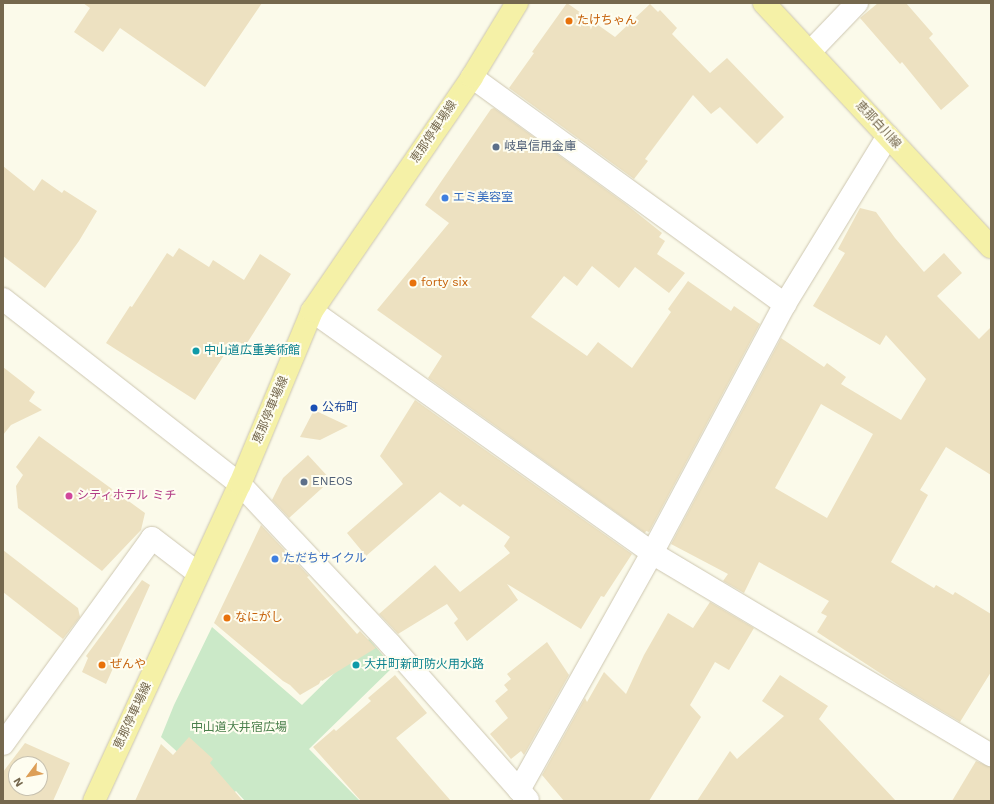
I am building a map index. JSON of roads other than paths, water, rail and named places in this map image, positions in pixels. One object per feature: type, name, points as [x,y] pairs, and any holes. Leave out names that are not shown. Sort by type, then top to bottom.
[{"type":"main road","name":"恵那停車場線","points":[[94,801],[240,484],[312,311],[472,76],[517,3]]},
{"type":"main road","name":"恵那白川線","points":[[764,3],[991,247]]},
{"type":"street","points":[[810,52],[857,3]]},
{"type":"street","points":[[472,76],[785,304]]},
{"type":"street","points":[[3,299],[240,484],[390,644],[524,795],[785,304],[888,136]]},
{"type":"street","points":[[312,311],[652,554],[991,755]]},
{"type":"street","points":[[3,744],[152,538],[198,573]]},
{"type":"place","name":"たけちゃん","points":[[569,21]]},
{"type":"place","name":"岐阜信用金庫","points":[[496,147]]},
{"type":"place","name":"エミ美容室","points":[[445,198]]},
{"type":"place","name":"forty six","points":[[413,283]]},
{"type":"place","name":"中山道広重美術館","points":[[196,351]]},
{"type":"place","name":"公布町","points":[[314,408]]},
{"type":"place","name":"ENEOS","points":[[304,482]]},
{"type":"place","name":"シティホテル ミチ","points":[[69,496]]},
{"type":"place","name":"ただちサイクル","points":[[275,559]]},
{"type":"place","name":"なにがし","points":[[227,618]]},
{"type":"place","name":"ぜんや","points":[[102,665]]},
{"type":"place","name":"大井町新町防火用水路","points":[[356,665]]},
{"type":"park label","name":"中山道大井宿広場","points":[[239,728]]}]
